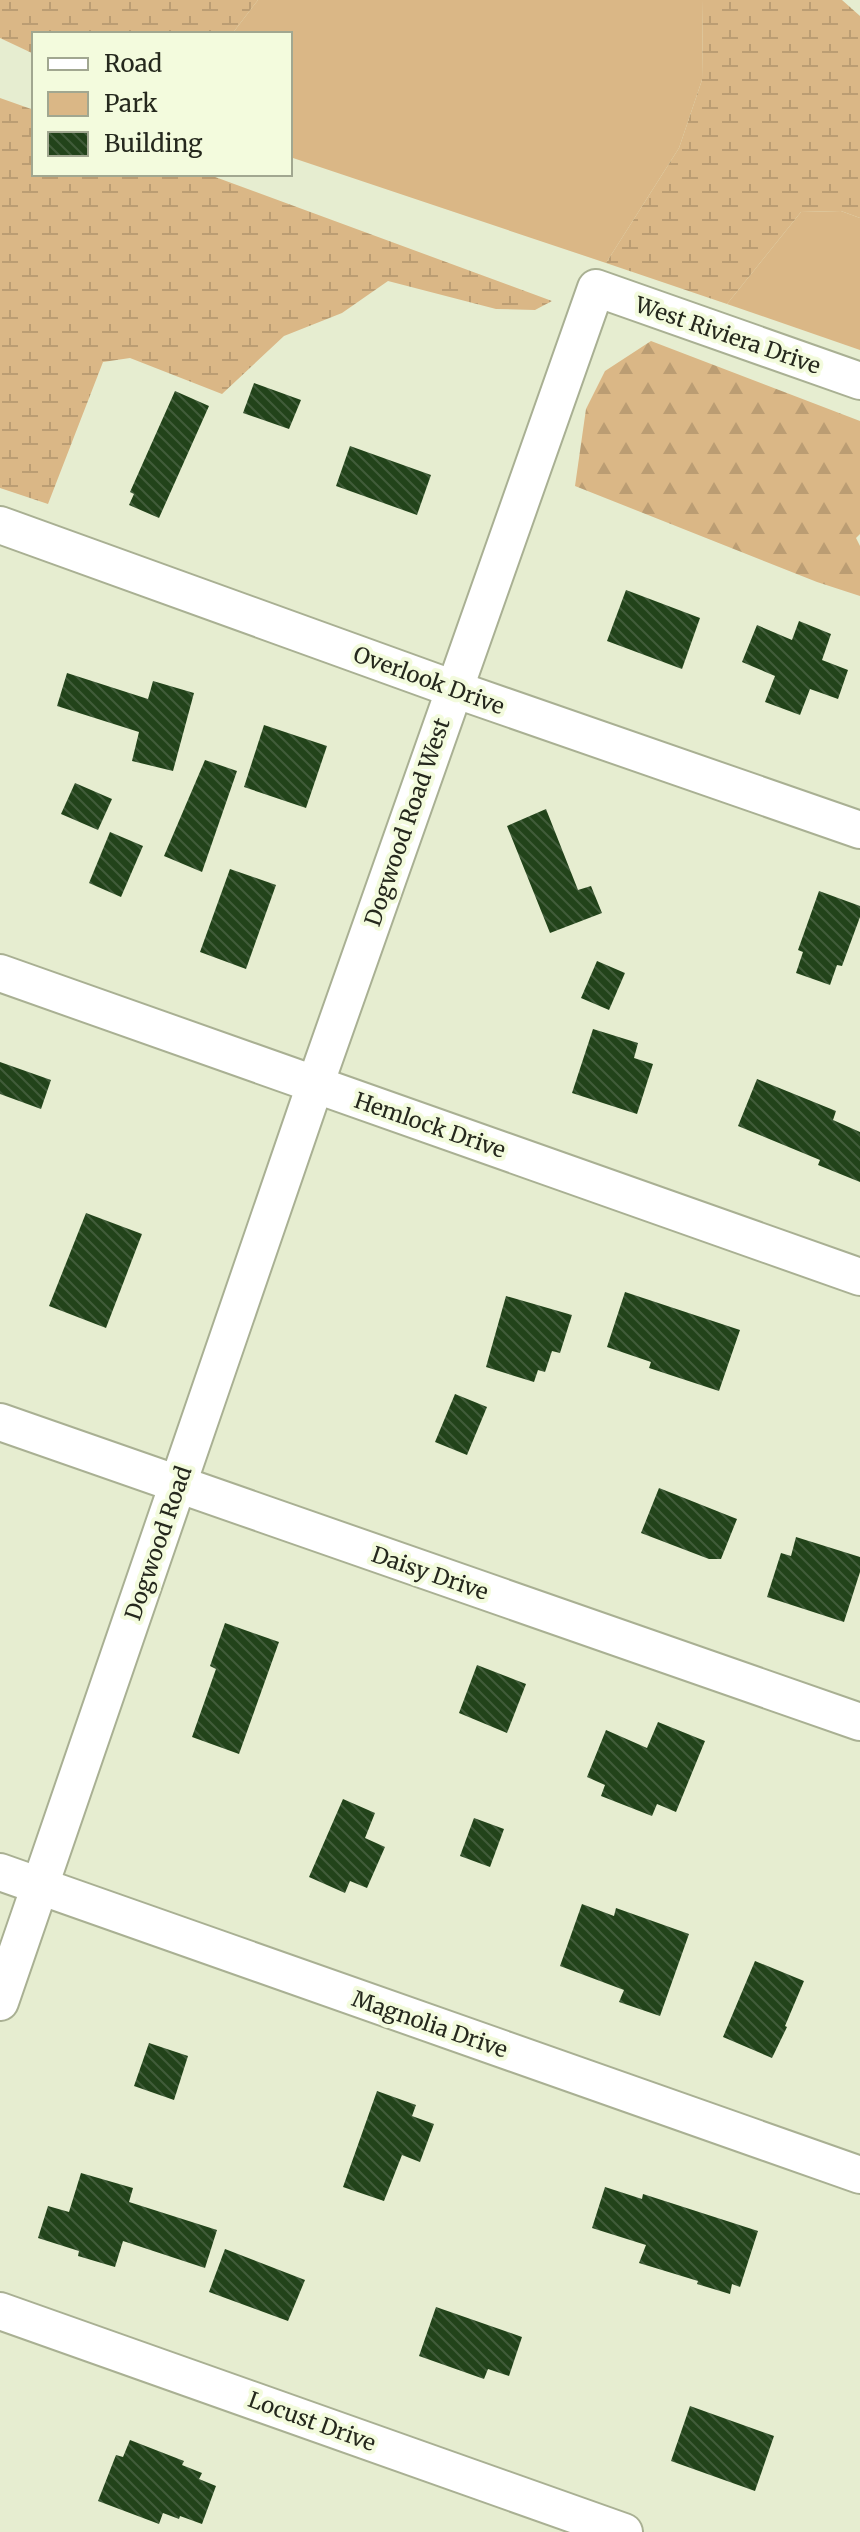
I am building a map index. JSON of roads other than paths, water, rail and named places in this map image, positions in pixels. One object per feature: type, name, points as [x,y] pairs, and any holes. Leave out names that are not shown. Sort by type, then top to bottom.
[{"type":"street","name":"West Riviera Drive","points":[[596,288],[860,381]]},
{"type":"street","name":"Dogwood Road West","points":[[315,1085],[596,288]]},
{"type":"street","name":"Overlook Drive","points":[[0,525],[454,689],[860,830]]},
{"type":"street","name":"Hemlock Drive","points":[[0,973],[860,1277]]},
{"type":"street","name":"Dogwood Road","points":[[0,2002],[315,1085]]},
{"type":"street","name":"Daisy Drive","points":[[0,1422],[860,1722]]},
{"type":"street","name":"Magnolia Drive","points":[[0,1872],[860,2175]]},
{"type":"street","name":"Locust Drive","points":[[0,2311],[624,2532]]}]
